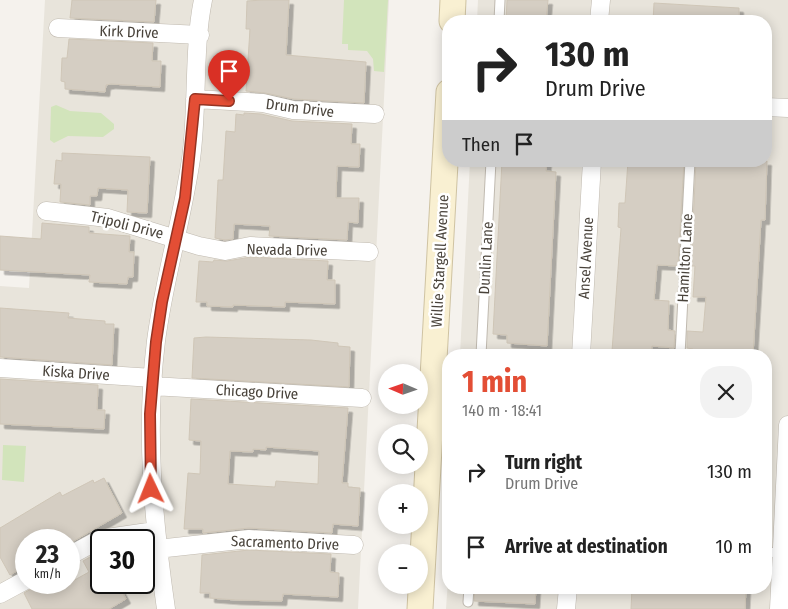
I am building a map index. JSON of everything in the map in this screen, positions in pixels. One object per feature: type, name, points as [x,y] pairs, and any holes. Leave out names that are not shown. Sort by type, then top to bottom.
[{"type":"street","points":[[154,529],[150,441],[152,382],[162,302],[177,238],[191,156],[203,0]]},
{"type":"street","points":[[452,15],[453,0]]},
{"type":"street","points":[[600,15],[601,0]]},
{"type":"street","name":"Kirk Drive","points":[[58,28],[200,35]]},
{"type":"street","name":"Drum Drive","points":[[195,99],[263,103],[293,110],[375,114]]},
{"type":"street","points":[[772,107],[788,108]]},
{"type":"street","name":"Willie Stargell Avenue","points":[[420,609],[445,167]]},
{"type":"street","name":"Ansel Avenue","points":[[581,349],[592,167]]},
{"type":"street","name":"Tripoli Drive","points":[[46,212],[108,218],[177,238]]},
{"type":"street","name":"Nevada Drive","points":[[177,238],[199,246],[225,251],[250,246],[369,252]]},
{"type":"street","name":"Kiska Drive","points":[[0,368],[152,382]]},
{"type":"street","name":"Chicago Drive","points":[[152,382],[362,398]]},
{"type":"street","points":[[779,609],[780,548],[788,425]]},
{"type":"street","points":[[155,537],[166,609]]},
{"type":"street","name":"Sacramento Drive","points":[[157,549],[249,539],[354,545]]},
{"type":"street","points":[[0,594],[15,586]]},
{"type":"street","points":[[566,609],[567,594]]},
{"type":"lane","points":[[499,15],[500,0]]},
{"type":"lane","name":"Dunlin Lane","points":[[481,349],[491,167]]},
{"type":"lane","name":"Hamilton Lane","points":[[680,349],[690,167]]},
{"type":"lane","points":[[468,602],[469,594]]},
{"type":"shaded area","points":[[45,0],[389,0],[358,609],[0,609],[0,286],[29,288]]},
{"type":"shaded area","points":[[478,0],[788,0],[788,609],[446,609],[447,594],[772,594],[772,349],[460,349],[470,167],[772,167],[772,15],[477,15]]},
{"type":"green space","points":[[344,0],[388,0],[384,72],[374,71],[373,59],[367,51],[348,50],[348,44],[342,44]]},
{"type":"green space","points":[[56,105],[70,111],[101,113],[114,124],[114,129],[103,137],[68,136],[54,143],[50,140],[51,107]]},
{"type":"green space","points":[[3,445],[26,446],[24,482],[2,480]]},
{"type":"building","points":[[72,0],[156,0],[154,22],[70,18]]},
{"type":"building","points":[[289,0],[286,55],[366,62],[364,103],[294,99],[246,91],[250,29],[246,29],[247,1]]},
{"type":"building","points":[[507,0],[548,0],[547,15],[506,15]]},
{"type":"building","points":[[654,3],[739,8],[739,15],[653,15]]},
{"type":"building","points":[[69,39],[153,43],[152,61],[161,61],[160,87],[111,84],[106,85],[105,92],[65,89],[65,82],[61,81],[62,58],[67,58]]},
{"type":"building","points":[[244,113],[261,114],[292,121],[352,124],[351,144],[360,144],[359,167],[337,166],[336,198],[359,198],[358,223],[348,222],[347,240],[269,236],[270,226],[234,224],[233,239],[215,238],[218,180],[223,180],[226,131],[235,132],[236,114],[244,115]]},
{"type":"building","points":[[62,153],[150,157],[147,213],[127,212],[128,190],[98,188],[97,196],[90,196],[90,205],[60,202],[61,184],[54,184],[56,160],[62,161]]},
{"type":"building","points":[[502,167],[546,167],[546,171],[556,172],[547,346],[507,343],[507,335],[493,334]]},
{"type":"building","points":[[628,167],[684,167],[678,266],[657,265],[654,300],[669,301],[668,330],[675,331],[674,348],[652,346],[652,349],[612,349],[621,228],[618,227],[619,203],[625,203]]},
{"type":"building","points":[[696,167],[767,167],[765,220],[761,220],[753,349],[687,348],[687,331],[703,332],[706,297],[693,297],[695,266],[691,266]]},
{"type":"building","points":[[42,223],[89,227],[89,233],[130,236],[129,252],[134,252],[133,277],[128,277],[127,284],[89,282],[90,275],[0,270],[0,236],[41,239]]},
{"type":"building","points":[[251,257],[328,261],[327,280],[335,280],[335,304],[285,302],[285,307],[233,305],[233,307],[207,306],[207,302],[196,302],[199,261],[227,261]]},
{"type":"building","points":[[0,308],[69,313],[68,318],[105,321],[105,324],[114,324],[112,365],[0,357]]},
{"type":"building","points":[[194,338],[311,340],[338,343],[338,346],[350,347],[349,387],[192,378]]},
{"type":"building","points":[[0,379],[98,385],[97,410],[105,410],[104,429],[0,424]]},
{"type":"building","points":[[191,399],[348,408],[342,483],[348,483],[348,487],[360,488],[358,526],[333,524],[332,533],[249,528],[203,533],[203,529],[184,529],[188,473],[200,474],[201,441],[189,440]],"holes":[[[266,447],[319,451],[318,484],[276,481],[275,487],[228,484],[230,451],[253,452],[253,449],[266,450]]]},
{"type":"building","points":[[104,478],[122,513],[94,529],[90,529],[90,532],[80,537],[80,529],[15,529],[15,572],[10,575],[0,557],[0,528],[60,492],[62,496],[93,480],[94,483]]},
{"type":"building","points":[[249,550],[331,554],[330,572],[339,573],[338,597],[283,594],[282,601],[236,600],[210,598],[210,593],[200,593],[202,555]]},
{"type":"building","points":[[90,557],[90,594],[123,594],[126,599],[109,609],[32,609],[24,594],[80,594],[80,577],[89,572],[83,561]]},
{"type":"building","points":[[475,594],[536,594],[535,604],[474,601]]},
{"type":"building","points":[[632,594],[746,594],[745,609],[631,609]]},
{"type":"route","points":[[151,489],[150,414],[156,342],[162,302],[185,198],[191,156],[195,99],[229,101]]}]
